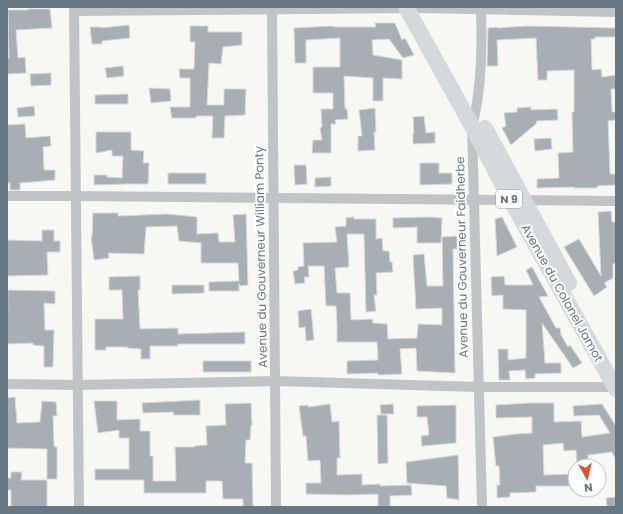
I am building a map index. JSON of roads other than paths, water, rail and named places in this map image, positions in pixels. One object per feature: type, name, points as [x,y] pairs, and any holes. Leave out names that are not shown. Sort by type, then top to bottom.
[{"type":"main road","name":"Avenue du Colonel Jamot","points":[[412,8],[517,199],[616,388]]},
{"type":"main road","name":"Avenue du Colonel Jamot","points":[[517,199],[616,369]]},
{"type":"street","name":"Avenue du Gouverneur William Ponty","points":[[272,8],[276,507]]},
{"type":"street","points":[[78,507],[74,9],[412,8],[616,12]]},
{"type":"street","name":"Avenue du Gouverneur Faidherbe","points":[[481,9],[481,63],[474,119],[474,199],[482,507]]},
{"type":"street","points":[[7,196],[616,201]]},
{"type":"street","points":[[7,384],[78,385],[275,382],[478,387],[616,388]]}]
